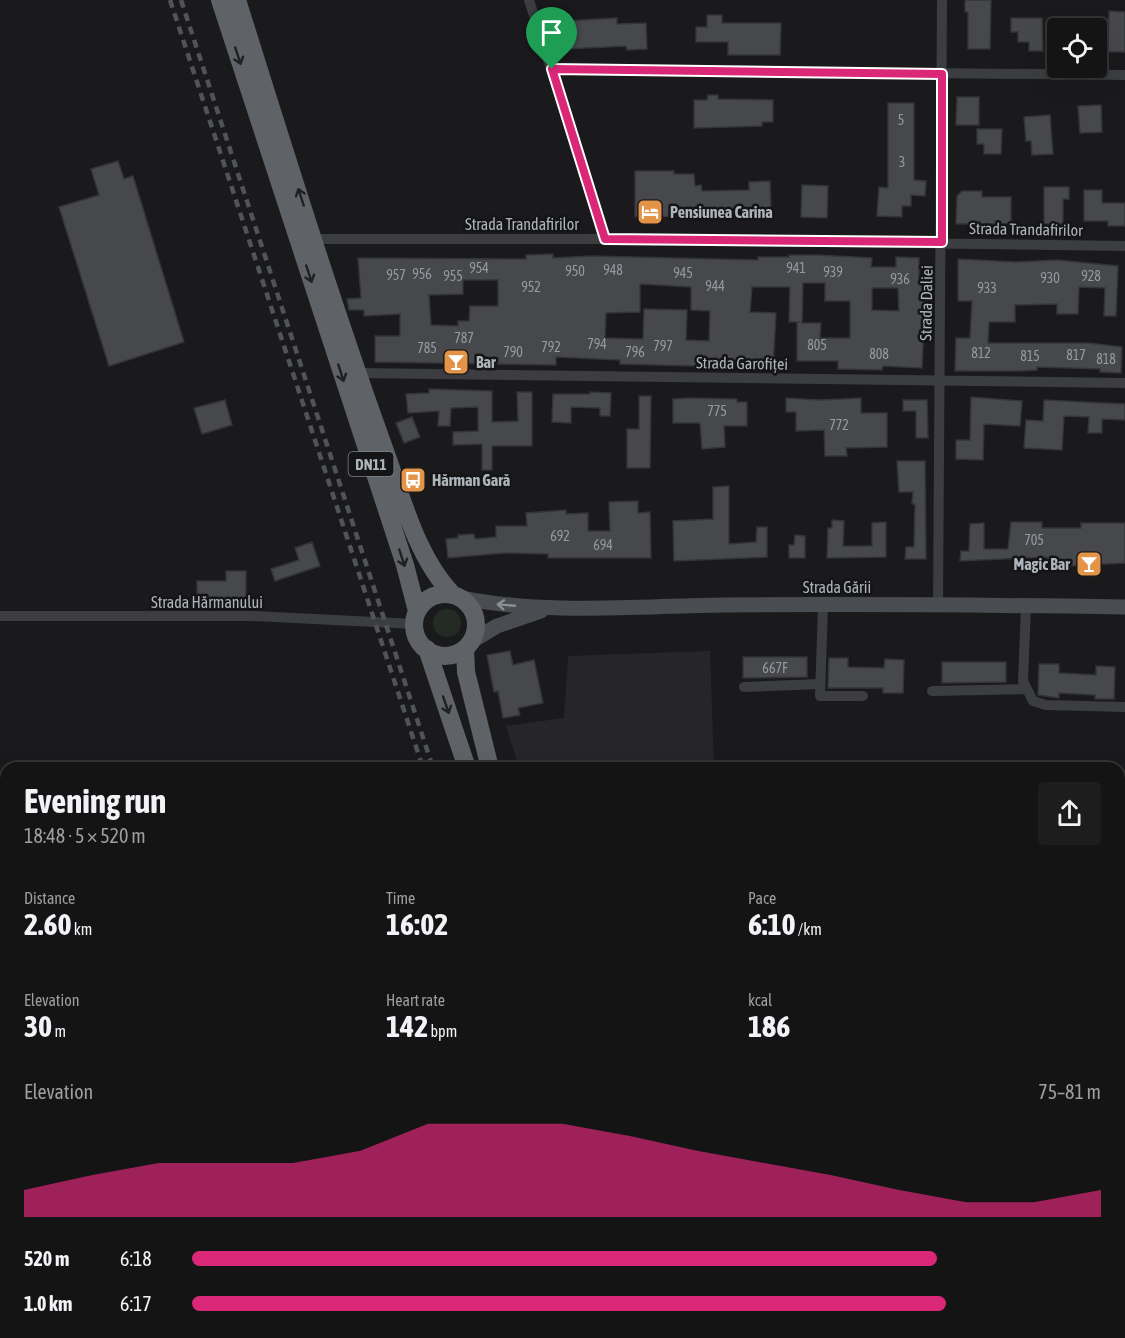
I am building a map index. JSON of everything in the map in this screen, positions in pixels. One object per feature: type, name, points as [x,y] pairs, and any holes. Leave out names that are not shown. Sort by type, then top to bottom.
[{"type":"highway","name":"DN11","points":[[220,0],[405,566],[420,642],[427,650],[465,762]]},
{"type":"highway","name":"DN11","points":[[237,0],[358,373],[428,563],[439,581],[469,604],[476,622],[468,645],[466,672],[488,762]]},
{"type":"highway","points":[[416,617],[432,597],[457,596]]},
{"type":"highway","points":[[427,650],[446,656],[468,645]]},
{"type":"main road","points":[[457,596],[487,603],[550,608]]},
{"type":"main road","name":"Strada Gării","points":[[550,608],[823,605],[1125,607]]},
{"type":"main road","points":[[468,645],[497,626],[550,608]]},
{"type":"street","points":[[529,0],[605,239]]},
{"type":"street","name":"Strada Daliei","points":[[938,606],[942,0]]},
{"type":"street","points":[[552,69],[1125,75]]},
{"type":"street","name":"Strada Trandafirilor","points":[[315,239],[605,239],[1125,246]]},
{"type":"street","name":"Strada Garofiței","points":[[358,373],[1125,383]]},
{"type":"street","points":[[823,605],[820,696],[863,696]]},
{"type":"street","points":[[1026,606],[1023,681],[1025,689],[1034,701],[1040,704],[1125,707]]},
{"type":"street","name":"Strada Hărmanului","points":[[0,616],[416,617]]},
{"type":"street","points":[[744,687],[820,684]]},
{"type":"street","points":[[932,691],[1025,689]]},
{"type":"shaded area","points":[[447,609],[457,613],[461,623],[457,633],[447,637],[437,633],[433,623],[437,613]]},
{"type":"shaded area","points":[[710,651],[714,762],[517,762],[506,726],[564,718],[568,656]]},
{"type":"building","points":[[965,0],[991,0],[990,49],[968,49],[968,12],[965,12]]},
{"type":"building","points":[[1109,11],[1125,12],[1125,52],[1108,52]]},
{"type":"building","points":[[707,15],[722,15],[722,23],[781,23],[780,55],[728,55],[728,42],[696,42],[696,27],[707,27]]},
{"type":"building","points":[[617,18],[617,24],[646,23],[647,49],[627,50],[626,46],[566,49],[564,21]]},
{"type":"building","points":[[1011,18],[1042,18],[1043,51],[1029,51],[1029,42],[1018,42],[1018,32],[1011,32]]},
{"type":"building","points":[[708,95],[718,95],[718,99],[773,100],[773,122],[762,122],[762,126],[694,128],[694,100],[707,100]]},
{"type":"building","points":[[957,97],[979,97],[979,125],[956,125]]},
{"type":"building","points":[[888,103],[914,103],[914,180],[926,181],[925,196],[911,195],[911,206],[902,206],[902,217],[877,216],[879,187],[888,188]]},
{"type":"building","points":[[1101,105],[1102,132],[1080,133],[1078,106]]},
{"type":"building","points":[[1050,115],[1053,154],[1032,155],[1031,141],[1026,141],[1024,117]]},
{"type":"building","points":[[977,129],[1002,129],[1001,154],[984,154],[984,144],[977,144]]},
{"type":"building","points":[[118,161],[124,179],[133,176],[184,342],[109,366],[59,207],[99,195],[91,169]]},
{"type":"building","points":[[635,171],[674,171],[674,174],[694,174],[695,186],[701,185],[702,191],[749,190],[749,182],[770,181],[771,211],[720,214],[720,209],[687,209],[687,216],[635,217]]},
{"type":"building","points":[[802,185],[828,186],[827,218],[801,217]]},
{"type":"building","points":[[1044,187],[1069,187],[1069,199],[1063,199],[1063,224],[1044,224]]},
{"type":"building","points":[[1084,190],[1102,190],[1102,203],[1125,203],[1125,226],[1108,226],[1108,221],[1084,221]]},
{"type":"building","points":[[962,191],[982,191],[982,197],[1011,197],[1011,224],[956,224],[957,196]]},
{"type":"building","points":[[553,254],[553,258],[591,256],[758,260],[758,257],[818,255],[872,258],[871,267],[896,267],[896,257],[919,258],[919,279],[932,279],[931,327],[924,327],[922,368],[883,366],[882,370],[838,369],[838,361],[797,361],[797,322],[789,322],[790,287],[752,287],[750,312],[776,313],[773,368],[620,364],[620,360],[556,357],[556,365],[375,362],[375,336],[400,336],[400,314],[364,316],[364,310],[349,310],[347,299],[361,298],[358,258],[526,259],[526,255]],"holes":[[[463,280],[498,280],[498,306],[470,306],[469,321],[458,321],[458,326],[431,325],[429,295],[463,294]],[[803,283],[825,283],[825,301],[850,301],[850,338],[820,338],[821,323],[802,323]],[[640,284],[691,287],[691,310],[710,311],[709,341],[686,340],[687,310],[644,309],[643,339],[605,338],[606,313],[640,312]],[[872,288],[898,288],[899,311],[872,310]]]},
{"type":"building","points":[[958,259],[1015,262],[1057,260],[1118,266],[1116,316],[1104,316],[1105,288],[1079,287],[1078,314],[1057,314],[1057,304],[1015,305],[1015,322],[989,322],[988,343],[1088,343],[1122,347],[1121,373],[1100,372],[1100,369],[1037,367],[1037,370],[1021,371],[955,371],[956,338],[970,338],[972,301],[958,301]]},
{"type":"building","points":[[429,389],[492,391],[492,422],[518,421],[517,392],[532,392],[532,446],[492,446],[492,470],[482,470],[482,444],[453,445],[453,432],[478,431],[478,407],[451,408],[450,426],[438,426],[439,411],[408,413],[406,394],[429,393]]},
{"type":"building","points":[[590,392],[611,393],[610,416],[600,416],[600,408],[571,407],[571,423],[552,422],[553,394],[590,394]]},
{"type":"building","points":[[639,396],[651,396],[650,468],[627,468],[627,429],[639,429]]},
{"type":"building","points":[[971,397],[1022,401],[1020,426],[984,424],[983,460],[956,459],[956,440],[970,440]]},
{"type":"building","points":[[786,398],[820,400],[861,398],[861,413],[887,413],[887,447],[846,448],[847,456],[825,456],[824,430],[796,431],[796,412],[786,412]]},
{"type":"building","points":[[673,399],[737,399],[737,402],[747,402],[747,426],[724,426],[725,447],[702,449],[700,423],[673,423]]},
{"type":"building","points":[[225,400],[232,425],[202,434],[194,408]]},
{"type":"building","points":[[903,400],[927,400],[928,438],[916,438],[916,411],[903,411]]},
{"type":"building","points":[[1044,400],[1125,404],[1125,420],[1102,419],[1102,433],[1088,433],[1089,417],[1064,416],[1062,450],[1024,448],[1026,420],[1043,421]]},
{"type":"building","points":[[412,417],[420,437],[404,443],[396,423]]},
{"type":"building","points":[[897,461],[925,461],[926,559],[905,559],[906,547],[914,547],[915,504],[912,504],[913,492],[899,492]]},
{"type":"building","points":[[729,486],[729,544],[756,542],[757,527],[767,527],[767,557],[674,561],[673,521],[713,519],[713,487]]},
{"type":"building","points":[[638,501],[638,513],[650,512],[651,558],[548,558],[548,554],[504,553],[448,558],[446,539],[458,538],[458,535],[474,534],[475,539],[496,537],[496,526],[527,526],[526,513],[566,510],[566,514],[588,513],[588,531],[610,531],[609,502]]},
{"type":"building","points":[[832,520],[844,521],[843,546],[872,546],[872,523],[886,522],[886,557],[827,558],[828,528],[832,528]]},
{"type":"building","points":[[1011,522],[1042,522],[1042,528],[1081,528],[1081,523],[1125,523],[1125,563],[1047,567],[1047,557],[960,561],[961,551],[969,551],[970,524],[984,523],[984,549],[1008,549]]},
{"type":"building","points":[[795,535],[805,536],[805,558],[789,558],[789,545],[794,545]]},
{"type":"building","points":[[312,542],[320,566],[275,581],[271,569],[299,560],[295,548]]},
{"type":"building","points":[[226,571],[246,571],[246,606],[197,606],[197,581],[226,581]]},
{"type":"building","points":[[510,651],[513,665],[534,660],[543,703],[518,708],[520,715],[503,718],[498,691],[494,692],[487,655]]},
{"type":"building","points":[[743,657],[807,657],[807,677],[743,678]]},
{"type":"building","points":[[829,658],[848,658],[848,667],[884,668],[885,659],[904,660],[903,693],[883,693],[883,688],[828,688]]},
{"type":"building","points":[[942,662],[1006,662],[1006,682],[942,683]]},
{"type":"building","points":[[1039,664],[1059,664],[1059,673],[1096,675],[1096,666],[1115,667],[1114,699],[1095,699],[1095,695],[1059,693],[1059,698],[1038,695]]},
{"type":"railway","points":[[170,0],[421,762]]},
{"type":"railway","points":[[181,0],[431,762]]},
{"type":"place","name":"Pensiunea Carina","points":[[650,212]]},
{"type":"place","name":"Bar","points":[[456,362]]},
{"type":"place","name":"Hărman Gară","points":[[413,480]]},
{"type":"place","name":"Magic Bar","points":[[1089,564]]},
{"type":"route","points":[[552,69],[942,74],[942,242],[605,239],[552,69]]}]
